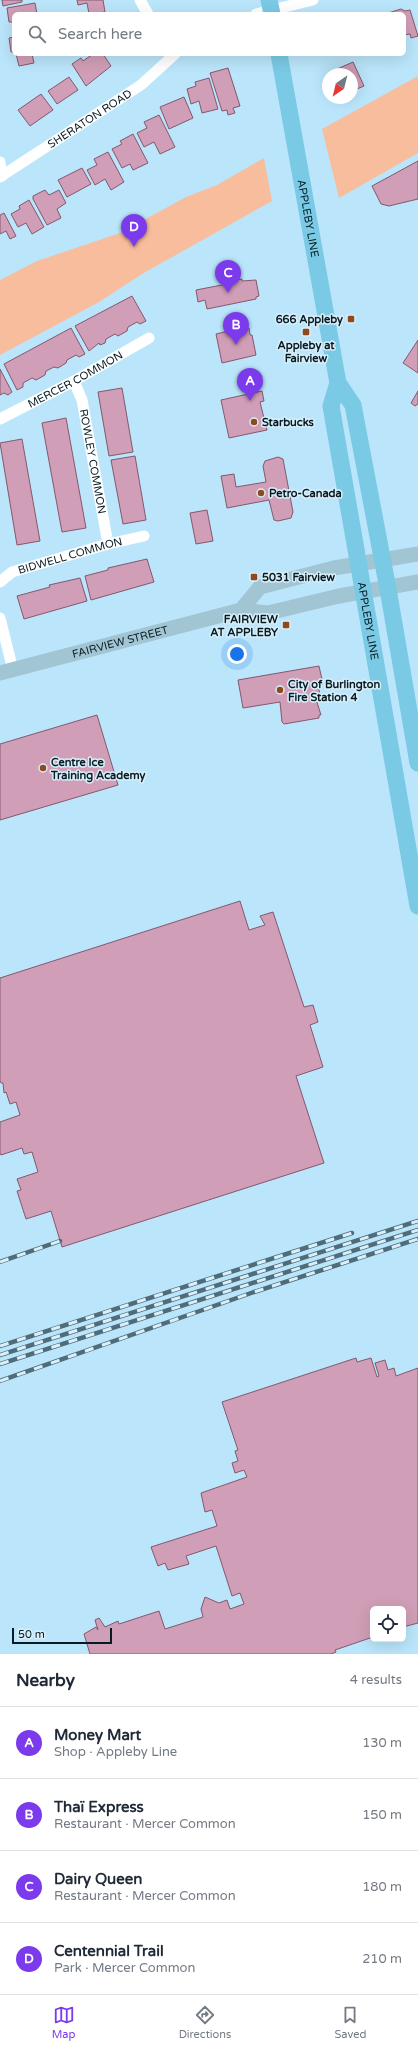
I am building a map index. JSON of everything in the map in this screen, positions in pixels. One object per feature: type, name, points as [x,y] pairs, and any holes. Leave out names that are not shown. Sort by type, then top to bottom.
[{"type":"main road","name":"APPLEBY LINE","points":[[279,56],[338,383],[353,405],[383,561],[418,763]]},
{"type":"main road","name":"APPLEBY LINE","points":[[338,383],[331,406],[418,906]]},
{"type":"street","points":[[140,0],[147,12]]},
{"type":"street","points":[[267,9],[314,0]]},
{"type":"street","name":"SHERATON ROAD","points":[[1,177],[141,85],[173,56]]},
{"type":"street","points":[[0,162],[1,177]]},
{"type":"street","name":"MERCER COMMON","points":[[0,419],[149,338]]},
{"type":"street","name":"ROWLEY COMMON","points":[[74,380],[82,400],[108,544]]},
{"type":"street","name":"BIDWELL COMMON","points":[[0,582],[12,572],[108,544],[144,536]]},
{"type":"street","points":[[241,610],[260,587],[334,568],[418,554]]},
{"type":"street","name":"FAIRVIEW STREET","points":[[6,672],[241,610],[268,613],[418,582]]},
{"type":"street","points":[[0,618],[6,672]]},
{"type":"shaded area","points":[[418,76],[418,153],[339,198],[322,129]]},
{"type":"shaded area","points":[[264,158],[272,201],[142,274],[99,302],[0,355],[0,280],[37,261],[120,233],[186,197],[217,185]]},
{"type":"building","points":[[2,0],[22,0],[22,2],[3,6]]},
{"type":"building","points":[[77,0],[103,0],[105,12],[89,12],[87,3],[78,5]]},
{"type":"building","points":[[35,3],[37,12],[12,12],[12,22],[9,22],[7,8]]},
{"type":"building","points":[[401,9],[405,11],[410,10],[418,36],[411,38],[410,34],[406,35],[406,12],[391,12]]},
{"type":"building","points":[[12,37],[12,52],[11,52],[9,38]]},
{"type":"building","points":[[16,56],[32,56],[34,63],[19,66]]},
{"type":"building","points":[[90,56],[104,56],[111,66],[86,86],[72,64],[81,58],[83,61]]},
{"type":"building","points":[[353,62],[356,68],[340,68]]},
{"type":"building","points":[[228,68],[240,106],[233,108],[235,113],[228,115],[227,110],[222,111],[210,73]]},
{"type":"building","points":[[358,73],[364,86],[358,88]]},
{"type":"building","points":[[69,77],[78,90],[57,104],[48,91]]},
{"type":"building","points":[[209,78],[218,109],[202,113],[199,101],[191,104],[187,89],[196,86],[195,82]]},
{"type":"building","points":[[41,94],[53,110],[30,126],[18,110]]},
{"type":"building","points":[[184,97],[193,118],[169,129],[160,107]]},
{"type":"building","points":[[159,115],[175,147],[160,154],[154,142],[144,147],[137,133],[147,128],[144,122]]},
{"type":"building","points":[[133,134],[148,163],[133,170],[130,164],[122,168],[112,149],[122,144],[120,141]]},
{"type":"building","points":[[108,152],[124,182],[111,190],[105,179],[95,185],[87,170],[97,165],[94,159]]},
{"type":"building","points":[[418,161],[418,199],[389,206],[381,204],[372,186]]},
{"type":"building","points":[[82,168],[91,184],[67,197],[58,180]]},
{"type":"building","points":[[45,190],[49,195],[59,190],[66,203],[57,209],[61,218],[47,225],[33,199],[33,196]]},
{"type":"building","points":[[29,200],[44,227],[32,234],[26,223],[18,227],[11,214],[20,209],[19,206]]},
{"type":"building","points":[[4,213],[16,236],[10,239],[6,231],[0,234],[0,215]]},
{"type":"building","points":[[242,279],[242,281],[256,280],[259,296],[256,297],[256,299],[207,309],[205,300],[198,302],[196,290],[232,283],[232,281]]},
{"type":"building","points":[[132,296],[146,321],[140,324],[137,322],[128,327],[127,331],[118,336],[115,334],[106,339],[105,343],[100,345],[99,343],[89,351],[75,326]]},
{"type":"building","points":[[245,327],[246,329],[249,328],[250,335],[252,335],[256,355],[222,363],[216,334]]},
{"type":"building","points":[[71,328],[85,354],[79,357],[76,355],[67,360],[66,363],[58,368],[54,367],[46,371],[45,375],[36,380],[32,378],[23,383],[23,387],[17,390],[4,364]]},
{"type":"building","points":[[418,340],[418,373],[403,363]]},
{"type":"building","points":[[0,369],[12,392],[8,395],[4,393],[0,395]]},
{"type":"building","points":[[122,388],[133,452],[109,456],[98,392]]},
{"type":"building","points":[[262,391],[264,401],[260,402],[267,430],[229,438],[221,400]]},
{"type":"building","points":[[418,391],[418,404],[415,406],[411,403]]},
{"type":"building","points":[[66,418],[86,528],[62,532],[42,423]]},
{"type":"building","points":[[22,439],[40,541],[17,545],[0,443]]},
{"type":"building","points":[[135,456],[146,520],[123,524],[111,460]]},
{"type":"building","points":[[278,457],[283,459],[293,512],[291,518],[278,521],[274,520],[269,500],[227,508],[221,476],[234,474],[236,487],[266,482],[263,466],[265,461]]},
{"type":"building","points":[[207,510],[213,541],[196,544],[190,513]]},
{"type":"building","points":[[147,559],[154,582],[91,600],[85,576],[108,570],[108,568]]},
{"type":"building","points":[[80,578],[87,601],[24,619],[17,596],[50,587],[49,585]]},
{"type":"building","name":"City of Burlington Fire Station 4","points":[[319,666],[323,684],[318,685],[320,695],[315,696],[321,715],[319,715],[319,718],[284,724],[282,722],[280,702],[243,708],[238,680]]},
{"type":"building","points":[[97,715],[118,785],[0,820],[0,744]]},
{"type":"building","points":[[240,901],[249,930],[265,925],[260,916],[273,912],[304,1007],[313,1005],[318,1022],[310,1025],[323,1067],[296,1076],[324,1163],[62,1247],[51,1211],[26,1219],[17,1191],[21,1190],[17,1179],[38,1172],[32,1152],[24,1154],[22,1148],[1,1155],[0,1154],[0,1122],[20,1115],[16,1102],[10,1104],[6,1092],[4,1093],[3,1083],[0,1081],[0,978]]},
{"type":"building","points":[[356,1358],[357,1362],[371,1358],[377,1377],[379,1376],[375,1363],[385,1360],[388,1370],[394,1368],[396,1376],[418,1368],[418,1623],[406,1626],[406,1606],[370,1606],[370,1638],[335,1650],[336,1652],[331,1654],[90,1654],[84,1634],[96,1627],[98,1630],[95,1620],[99,1618],[105,1627],[118,1621],[119,1624],[159,1611],[165,1629],[203,1617],[201,1609],[205,1597],[219,1603],[227,1600],[230,1609],[244,1604],[240,1593],[232,1596],[216,1546],[186,1556],[189,1564],[168,1570],[165,1563],[158,1566],[151,1547],[217,1526],[212,1510],[205,1512],[201,1493],[247,1477],[244,1470],[235,1473],[232,1463],[238,1461],[235,1451],[238,1450],[222,1402]]},
{"type":"railway","points":[[0,1355],[418,1221]]},
{"type":"railway","points":[[0,1364],[418,1230]]},
{"type":"railway","points":[[0,1346],[352,1233]]},
{"type":"railway","points":[[0,1381],[254,1292],[418,1239]]},
{"type":"railway","points":[[0,1262],[60,1241]]},
{"type":"place","name":"Centennial Trail","points":[[134,247]]},
{"type":"place","name":"Dairy Queen","points":[[228,293]]},
{"type":"place","name":"666 Appleby","points":[[351,319]]},
{"type":"place","name":"Appleby at Fairview","points":[[306,332]]},
{"type":"place","name":"Thaï Express","points":[[236,345]]},
{"type":"place","name":"Money Mart","points":[[250,401]]},
{"type":"place","name":"Starbucks","points":[[254,422]]},
{"type":"place","name":"Petro-Canada","points":[[261,493]]},
{"type":"place","name":"5031 Fairview","points":[[254,577]]},
{"type":"place","name":"FAIRVIEW AT APPLEBY","points":[[286,625]]},
{"type":"place","name":"City of Burlington Fire Station 4","points":[[280,690]]},
{"type":"place","name":"Centre Ice Training Academy","points":[[43,768]]}]
